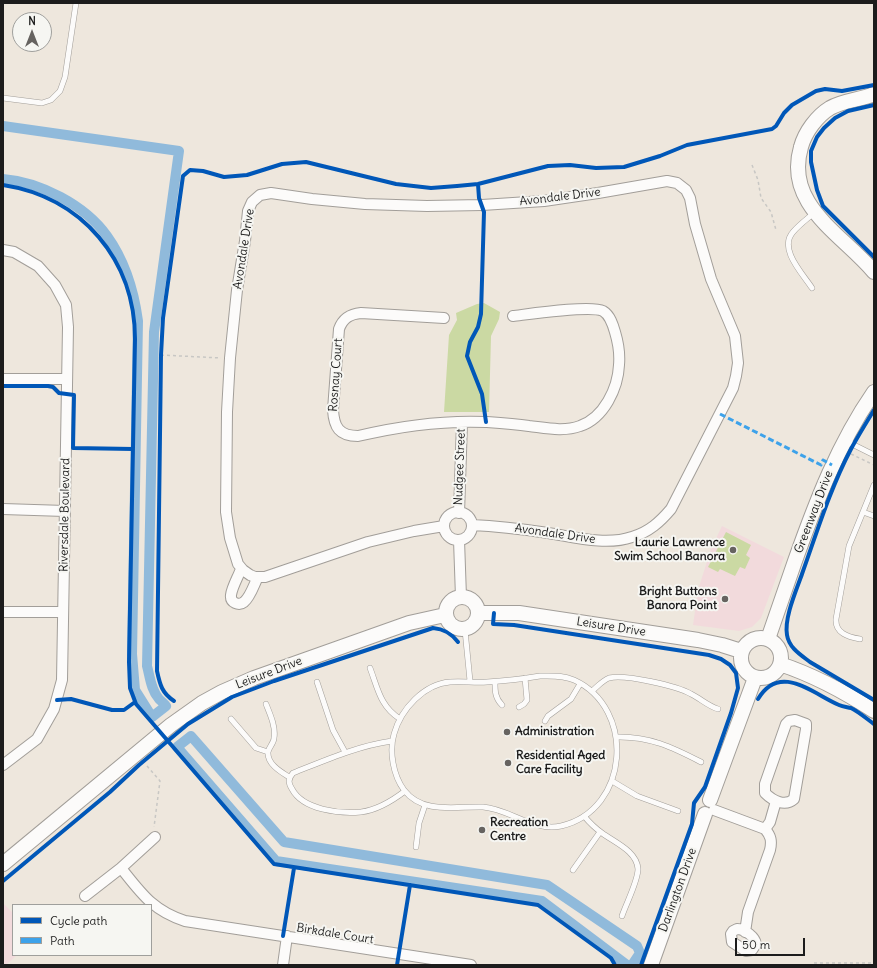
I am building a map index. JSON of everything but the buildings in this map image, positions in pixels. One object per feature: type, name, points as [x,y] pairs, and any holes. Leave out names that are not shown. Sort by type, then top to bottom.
[{"type":"street","points":[[874,94],[843,102],[819,117],[805,137],[798,160],[798,175],[805,197],[815,212],[874,272]]},
{"type":"street","name":"Avondale Drive","points":[[241,569],[236,562],[231,545],[226,512],[227,412],[230,359],[237,290],[248,211],[252,202],[260,195],[271,193],[365,204],[459,206],[544,201],[656,182],[667,181],[677,183],[686,190],[690,198],[694,224],[711,278],[735,336],[738,363],[733,388],[671,509],[660,521],[647,531],[632,538],[615,540],[596,540],[507,527],[472,526]]},
{"type":"street","name":"Riversdale Boulevard","points":[[3,250],[14,252],[38,266],[55,285],[66,305],[68,327],[62,680],[54,708],[37,738],[3,766]]},
{"type":"street","name":"Rosnay Court","points":[[444,318],[361,313],[346,317],[339,328],[333,417],[338,429],[343,434],[358,436],[412,425],[462,422],[506,423],[566,429],[581,426],[593,419],[604,407],[611,394],[617,379],[619,365],[619,351],[613,326],[607,314],[602,311],[589,308],[513,316]]},
{"type":"street","points":[[3,379],[67,379]]},
{"type":"street","name":"Greenway Drive","points":[[768,639],[814,508],[874,392]]},
{"type":"street","name":"Nudgee Street","points":[[459,513],[462,422]]},
{"type":"street","points":[[3,509],[65,511]]},
{"type":"street","points":[[459,513],[466,515],[472,526],[467,537],[459,540],[450,538],[445,531],[444,526],[448,516],[459,513]]},
{"type":"street","points":[[258,577],[244,602],[240,604],[235,603],[231,597],[241,569],[258,577],[269,576],[368,542],[390,536],[444,526]]},
{"type":"street","points":[[459,540],[461,597]]},
{"type":"street","points":[[235,584],[251,591]]},
{"type":"street","points":[[461,597],[471,599],[475,603],[479,613],[475,624],[465,630],[454,628],[447,620],[445,615],[446,608],[449,603],[454,599],[461,597]]},
{"type":"street","points":[[3,612],[63,612]]},
{"type":"street","name":"Leisure Drive","points":[[479,613],[519,613],[698,640],[741,651]]},
{"type":"street","name":"Leisure Drive","points":[[3,864],[182,716],[202,703],[222,692],[254,678],[409,623],[445,615]]},
{"type":"street","points":[[758,638],[768,639],[773,642],[781,654],[778,669],[770,676],[760,679],[750,676],[742,667],[740,662],[741,651],[748,642],[752,640],[758,638]]},
{"type":"street","points":[[780,664],[802,671],[874,711]]},
{"type":"street","name":"Darlington Drive","points":[[651,965],[710,808],[755,678]]},
{"type":"street","points":[[795,720],[806,724],[806,729],[794,798],[791,801],[776,802],[765,793],[765,784],[786,724],[789,721],[795,720]]},
{"type":"street","points":[[765,829],[770,822],[776,802]]},
{"type":"street","points":[[710,808],[765,829],[772,842],[748,912],[745,932]]},
{"type":"street","points":[[85,896],[121,868],[155,837]]},
{"type":"street","name":"Birkdale Court","points":[[121,868],[141,893],[156,907],[185,921],[471,965]]},
{"type":"street","points":[[283,965],[287,936]]},
{"type":"lane","points":[[3,98],[42,103],[52,100],[60,91],[65,77],[76,3]]},
{"type":"lane","points":[[812,288],[790,254],[788,247],[792,232],[815,212]]},
{"type":"lane","points":[[849,442],[874,455]]},
{"type":"lane","points":[[860,639],[842,634],[836,627],[835,622],[848,551],[874,485]]},
{"type":"lane","points":[[863,512],[874,516]]},
{"type":"lane","points":[[465,630],[470,681]]},
{"type":"lane","points":[[370,668],[384,704],[391,713],[400,719]]},
{"type":"lane","points":[[559,676],[573,679],[592,691],[606,709],[613,724],[616,737],[616,766],[612,781],[596,807],[573,822],[560,826],[545,827],[487,808],[470,806],[453,808],[425,805],[417,801],[405,791],[394,767],[392,740],[400,719],[418,696],[432,686],[448,682],[470,681],[495,682],[559,676]]},
{"type":"lane","points":[[519,707],[527,700],[525,678]]},
{"type":"lane","points":[[592,691],[608,678],[658,683],[691,694],[711,707],[718,709]]},
{"type":"lane","points":[[317,682],[333,730],[345,752]]},
{"type":"lane","points":[[495,682],[495,693],[498,701],[502,705]]},
{"type":"lane","points":[[545,721],[548,716],[571,699],[580,684]]},
{"type":"lane","points":[[266,704],[274,731],[274,738],[268,752],[270,760],[274,767],[289,777]]},
{"type":"lane","points":[[231,719],[256,748],[268,752]]},
{"type":"lane","points":[[616,737],[653,740],[678,750],[700,762]]},
{"type":"lane","points":[[392,740],[366,745],[293,773],[289,777],[289,783],[292,791],[300,799],[311,806],[331,811],[352,813],[372,810],[405,791]]},
{"type":"lane","points":[[612,781],[636,796],[678,811]]},
{"type":"lane","points":[[416,847],[419,824],[425,805]]},
{"type":"lane","points":[[584,816],[600,832],[630,853],[637,863],[638,870],[622,916]]},
{"type":"lane","points":[[573,870],[600,832]]},
{"type":"path","points":[[752,165],[758,180],[761,198],[771,212],[776,230]]},
{"type":"path","points":[[160,363],[161,348]]},
{"type":"path","points":[[161,355],[230,359]]},
{"type":"path","points":[[847,460],[849,454],[849,442]]},
{"type":"path","points":[[849,454],[874,464]]},
{"type":"path","points":[[147,766],[160,781],[154,825],[155,837]]},
{"type":"path","points":[[814,963],[874,963]]},
{"type":"shaded area","points":[[722,526],[784,557],[761,618],[752,627],[739,631],[693,625],[698,590],[711,549]]},
{"type":"shaded area","points":[[3,903],[12,912],[12,956],[16,956],[6,965],[3,965]]},
{"type":"green space","points":[[484,303],[500,312],[499,319],[491,336],[489,412],[444,412],[449,335],[457,320],[456,313],[477,304]]},
{"type":"green space","name":"Laurie Lawrence Swim School Banora","points":[[726,532],[751,545],[746,555],[750,558],[745,569],[740,567],[735,576],[720,569],[718,572],[708,567]]},
{"type":"waterway","points":[[3,126],[179,151],[154,332],[147,666],[154,692],[166,706],[152,717],[135,690],[132,654],[138,321],[128,277],[119,256],[107,236],[87,214],[61,197],[46,190],[17,181],[3,179]]},
{"type":"waterway","points":[[627,965],[542,901],[276,861],[177,747],[191,736],[284,842],[547,885],[637,946],[640,953],[632,965]]},
{"type":"marked path","points":[[720,414],[821,465],[823,460],[832,465]]},
{"type":"cycle path","points":[[174,701],[162,688],[157,671],[161,355],[163,318],[183,176],[190,170],[203,171],[224,177],[247,175],[282,164],[306,162],[396,184],[431,188],[478,184],[548,166],[570,165],[596,168],[624,167],[660,156],[687,145],[772,129],[792,105],[816,91],[825,89],[842,91],[874,85]]},
{"type":"cycle path","points":[[874,105],[848,111],[835,118],[817,137],[811,151],[811,162],[817,190],[823,206],[874,257]]},
{"type":"cycle path","points":[[478,184],[479,198],[484,212],[481,314],[478,327],[470,342],[467,356],[482,394],[486,422]]},
{"type":"cycle path","points":[[3,185],[31,192],[57,203],[79,218],[99,237],[114,259],[125,283],[133,310],[135,339],[129,662],[130,688],[136,704],[274,864],[538,905],[611,958],[615,965]]},
{"type":"cycle path","points":[[3,386],[48,386],[53,387],[59,393],[74,395],[73,448],[133,449]]},
{"type":"cycle path","points":[[874,410],[843,464],[830,495],[791,604],[787,621],[788,640],[799,654],[874,700]]},
{"type":"cycle path","points":[[494,613],[493,624],[514,625],[709,655],[721,659],[730,665],[736,673],[738,688],[731,713],[705,787],[694,803],[692,824],[641,965]]},
{"type":"cycle path","points":[[3,881],[110,792],[139,765],[188,724],[232,697],[274,681],[433,628],[441,629],[447,632],[458,642]]},
{"type":"cycle path","points":[[758,699],[767,688],[776,683],[786,682],[797,684],[839,705],[851,708],[874,724]]},
{"type":"cycle path","points":[[57,700],[71,699],[112,710],[124,710],[135,702]]},
{"type":"cycle path","points":[[283,936],[294,868]]},
{"type":"cycle path","points":[[397,965],[410,885]]},
{"type":"place","name":"Laurie Lawrence Swim School Banora","points":[[733,550]]},
{"type":"place","name":"Bright Buttons Banora Point","points":[[725,599]]},
{"type":"place","name":"Administration","points":[[507,732]]},
{"type":"place","name":"Residential Aged Care Facility","points":[[508,763]]},
{"type":"place","name":"Recreation Centre","points":[[482,830]]}]
